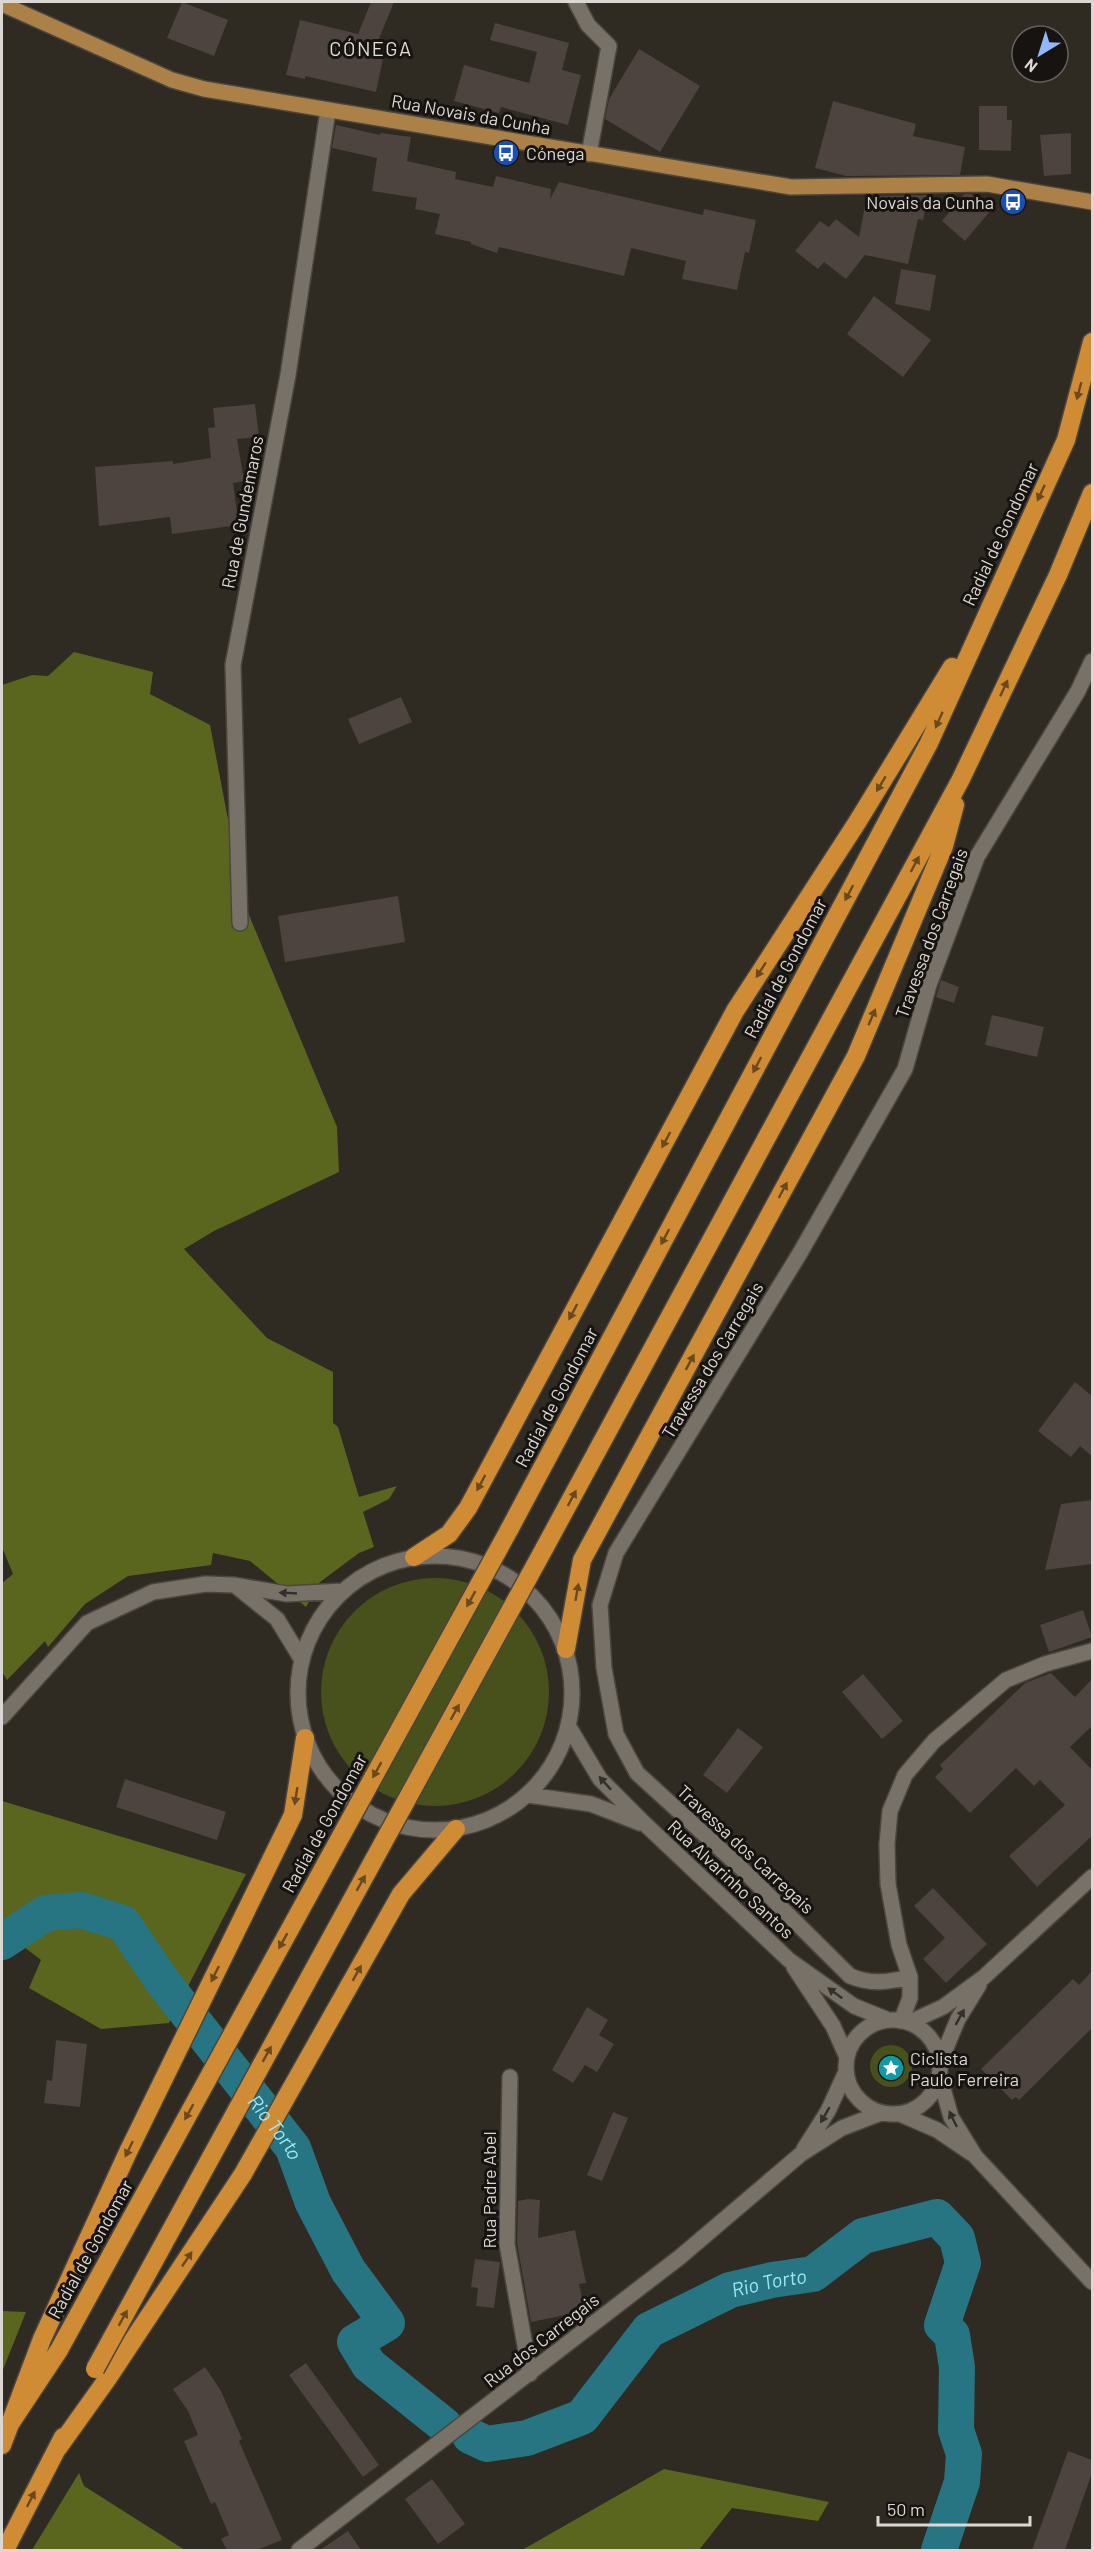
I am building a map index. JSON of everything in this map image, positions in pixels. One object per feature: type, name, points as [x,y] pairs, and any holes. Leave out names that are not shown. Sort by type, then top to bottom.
[{"type":"highway","name":"Radial de Gondomar","points":[[2,2445],[10,2424],[59,2350],[509,1530],[928,743],[1066,440],[1092,342]]},
{"type":"highway","points":[[5,2550],[961,778],[1058,575],[1092,493]]},
{"type":"highway","points":[[414,1557],[449,1534],[468,1508],[735,1011],[858,821],[988,609]]},
{"type":"highway","points":[[566,1649],[582,1560],[856,1056],[944,846],[961,778]]},
{"type":"highway","points":[[10,2424],[42,2339],[128,2152],[293,1815],[305,1738]]},
{"type":"highway","points":[[102,2373],[243,2174],[401,1894],[456,1829]]},
{"type":"main road","name":"Rua Novais da Cunha","points":[[2,4],[172,80],[204,89],[791,187],[987,184],[1092,202]]},
{"type":"street","points":[[576,2],[588,25],[609,46],[589,154]]},
{"type":"street","name":"Rua de Gundemaros","points":[[240,923],[233,665],[288,375],[328,110]]},
{"type":"street","name":"Travessa dos Carregais","points":[[910,1977],[875,1983],[850,1976],[740,1867],[637,1773],[616,1734],[604,1668],[600,1605],[616,1553],[800,1253],[905,1069],[929,985],[977,857],[1078,691],[1092,661]]},
{"type":"street","points":[[441,1556],[468,1560],[494,1569],[517,1583],[537,1600],[554,1623],[566,1649],[572,1674],[573,1700],[569,1727],[560,1753],[546,1776],[528,1796],[507,1812],[482,1823],[456,1829],[429,1831],[402,1827],[377,1818],[354,1804],[333,1785],[317,1763],[305,1738],[299,1713],[298,1686],[302,1660],[315,1627],[325,1611],[343,1591],[364,1575],[388,1564],[414,1557],[441,1556]]},
{"type":"street","points":[[2,1718],[87,1623],[153,1592],[206,1584],[287,1594],[343,1591]]},
{"type":"street","points":[[234,1586],[277,1619],[302,1660]]},
{"type":"street","points":[[899,2021],[910,1998],[910,1977],[899,1945],[888,1884],[887,1844],[890,1811],[904,1775],[934,1741],[1006,1680],[1045,1664],[1092,1651]]},
{"type":"street","name":"Rua Alvarinho Santos","points":[[569,1727],[600,1779],[646,1826],[789,1960],[854,2006],[899,2021]]},
{"type":"street","name":"Rua Alvarinho Santos","points":[[528,1796],[591,1804],[646,1826]]},
{"type":"street","points":[[975,2156],[937,2130],[900,2114],[881,2113],[865,2105],[852,2091],[845,2074],[846,2055],[854,2038],[868,2026],[899,2021],[943,2007],[984,1977],[1092,1877]]},
{"type":"street","name":"Rua Alvarinho Santos","points":[[789,1960],[833,2026],[846,2055]]},
{"type":"street","points":[[940,2060],[958,2019],[984,1977]]},
{"type":"street","points":[[899,2021],[921,2028],[934,2042],[940,2060],[940,2078],[951,2117],[975,2156],[1092,2282]]},
{"type":"street","name":"Rua dos Carregais","points":[[801,2154],[828,2111],[845,2074]]},
{"type":"street","name":"Rua Padre Abel","points":[[510,2077],[507,2244],[530,2374]]},
{"type":"street","points":[[900,2114],[918,2108],[932,2095],[940,2078]]},
{"type":"street","name":"Rua dos Carregais","points":[[299,2550],[680,2257],[801,2154],[842,2128],[881,2113]]},
{"type":"green space","points":[[74,652],[153,672],[150,694],[210,725],[244,903],[337,1127],[339,1172],[214,1231],[184,1249],[267,1338],[333,1372],[333,1423],[338,1427],[359,1497],[397,1486],[389,1499],[363,1512],[374,1547],[359,1553],[320,1582],[306,1607],[250,1561],[213,1553],[211,1565],[128,1576],[85,1604],[48,1647],[45,1641],[7,1680],[2,1672],[2,1583],[13,1574],[2,1547],[2,685],[32,675],[48,676]]},
{"type":"green space","points":[[424,1578],[446,1578],[479,1586],[499,1597],[516,1611],[530,1628],[541,1648],[549,1681],[547,1714],[541,1736],[530,1756],[516,1773],[499,1787],[479,1798],[446,1806],[424,1806],[391,1798],[381,1793],[362,1780],[347,1765],[329,1736],[321,1703],[321,1681],[329,1648],[334,1638],[347,1619],[362,1604],[391,1586]]},
{"type":"green space","points":[[2,1801],[246,1874],[169,2023],[101,2029],[29,1988],[41,1960],[24,1947],[21,1921],[2,1933]]},
{"type":"green space","points":[[891,2045],[906,2051],[912,2066],[906,2081],[891,2087],[876,2081],[870,2066],[876,2051]]},
{"type":"green space","points":[[2,2311],[26,2312],[2,2372]]},
{"type":"green space","points":[[664,2469],[829,2502],[818,2521],[732,2508],[699,2550],[522,2550]]},
{"type":"green space","points":[[79,2473],[84,2486],[185,2550],[32,2550]]},
{"type":"building","points":[[182,2],[228,20],[214,56],[167,38]]},
{"type":"building","points":[[371,2],[394,2],[374,51],[384,54],[376,92],[305,76],[305,79],[286,75],[300,20],[358,34]]},
{"type":"building","points":[[495,23],[569,43],[562,70],[581,75],[568,125],[501,107],[499,113],[454,101],[464,65],[529,83],[537,52],[490,40]]},
{"type":"building","points":[[639,49],[700,86],[660,152],[605,119],[609,99]]},
{"type":"building","points":[[833,101],[916,124],[913,136],[965,147],[960,175],[846,176],[815,168]]},
{"type":"building","points":[[979,106],[1007,106],[1007,120],[1012,120],[1011,151],[979,150]]},
{"type":"building","points":[[336,125],[380,135],[381,133],[411,137],[407,161],[456,172],[455,179],[493,187],[496,176],[551,189],[550,199],[559,182],[703,215],[704,209],[756,220],[749,253],[745,252],[737,290],[682,279],[686,261],[631,248],[624,276],[499,247],[497,253],[471,244],[471,242],[435,234],[440,214],[415,209],[417,198],[372,191],[377,158],[332,148]]},
{"type":"building","points":[[1071,133],[1071,174],[1044,176],[1040,135]]},
{"type":"building","points":[[964,194],[971,194],[991,210],[965,241],[942,221]]},
{"type":"building","points":[[929,195],[923,220],[918,219],[908,264],[865,255],[846,279],[824,262],[818,269],[795,251],[820,221],[829,227],[836,219],[859,237],[867,196]]},
{"type":"building","points":[[901,269],[936,275],[930,311],[895,304]]},
{"type":"building","points":[[874,296],[931,340],[903,377],[847,334]]},
{"type":"building","points":[[255,404],[259,437],[237,439],[244,481],[233,483],[239,525],[172,534],[170,517],[99,526],[95,467],[173,461],[173,464],[211,458],[208,428],[215,427],[213,408]]},
{"type":"building","points":[[401,697],[412,722],[359,744],[348,719]]},
{"type":"building","points":[[398,896],[405,942],[285,962],[278,916]]},
{"type":"building","points":[[941,980],[959,987],[954,1003],[936,997]]},
{"type":"building","points":[[992,1015],[1044,1027],[1037,1057],[985,1045]]},
{"type":"building","points":[[1075,1382],[1092,1396],[1092,1456],[1080,1446],[1071,1457],[1038,1431]]},
{"type":"building","points":[[1092,1500],[1092,1564],[1045,1570],[1061,1504]]},
{"type":"building","points":[[1083,1610],[1092,1637],[1049,1652],[1040,1625]]},
{"type":"building","points":[[1051,1673],[1075,1697],[1092,1679],[1092,1726],[1070,1747],[1092,1770],[1092,1836],[1037,1887],[1009,1856],[1065,1805],[1040,1780],[1034,1786],[1016,1768],[970,1813],[935,1777],[943,1769],[940,1765],[1025,1683]]},
{"type":"building","points":[[863,1674],[903,1721],[882,1739],[842,1692]]},
{"type":"building","points":[[738,1728],[763,1747],[727,1793],[703,1775]]},
{"type":"building","points":[[125,1779],[226,1812],[217,1840],[116,1807]]},
{"type":"building","points":[[933,1888],[987,1944],[946,1983],[923,1959],[945,1938],[914,1906]]},
{"type":"building","points":[[1092,1971],[1092,2028],[1019,2100],[1016,2097],[1012,2100],[981,2069],[1073,1979],[1079,1985]]},
{"type":"building","points":[[587,2007],[608,2020],[599,2035],[614,2044],[597,2072],[585,2065],[573,2083],[552,2070]]},
{"type":"building","points":[[56,2040],[87,2044],[80,2107],[44,2103],[47,2080],[52,2081]]},
{"type":"building","points":[[613,2112],[628,2118],[602,2181],[587,2175]]},
{"type":"building","points":[[540,2200],[538,2238],[575,2230],[586,2283],[579,2284],[585,2311],[531,2322],[517,2243],[518,2201]]},
{"type":"building","points":[[475,2259],[500,2262],[494,2308],[476,2306],[478,2288],[471,2287]]},
{"type":"building","points":[[306,2363],[379,2465],[363,2477],[289,2375]]},
{"type":"building","points":[[205,2367],[221,2391],[242,2439],[239,2441],[282,2540],[257,2550],[227,2550],[221,2539],[229,2535],[215,2502],[211,2504],[184,2441],[198,2435],[188,2411],[173,2389]]},
{"type":"building","points":[[1068,2451],[1092,2460],[1092,2473],[1065,2550],[1032,2550]]},
{"type":"building","points":[[432,2479],[465,2524],[438,2544],[405,2499]]},
{"type":"building","points":[[348,2531],[361,2550],[320,2550]]},
{"type":"waterway","name":"Rio Torto","points":[[2,1942],[46,1913],[81,1910],[123,1923],[163,1982],[293,2148],[313,2203],[348,2270],[387,2323],[355,2342],[369,2365],[444,2425]]},
{"type":"waterway","name":"Rio Torto","points":[[470,2436],[487,2444],[527,2438],[582,2417],[649,2330],[730,2290],[772,2280],[813,2274],[863,2236],[937,2217],[957,2238],[963,2263],[942,2325],[952,2335],[957,2367],[956,2430],[964,2454],[962,2482],[939,2550]]},
{"type":"place","name":"Cónega","points":[[506,153]]},
{"type":"place","name":"Novais da Cunha","points":[[1013,202]]},
{"type":"place","name":"Ciclista Paulo Ferreira","points":[[891,2068]]},
{"type":"district","name":"CÓNEGA","points":[[371,48]]}]
